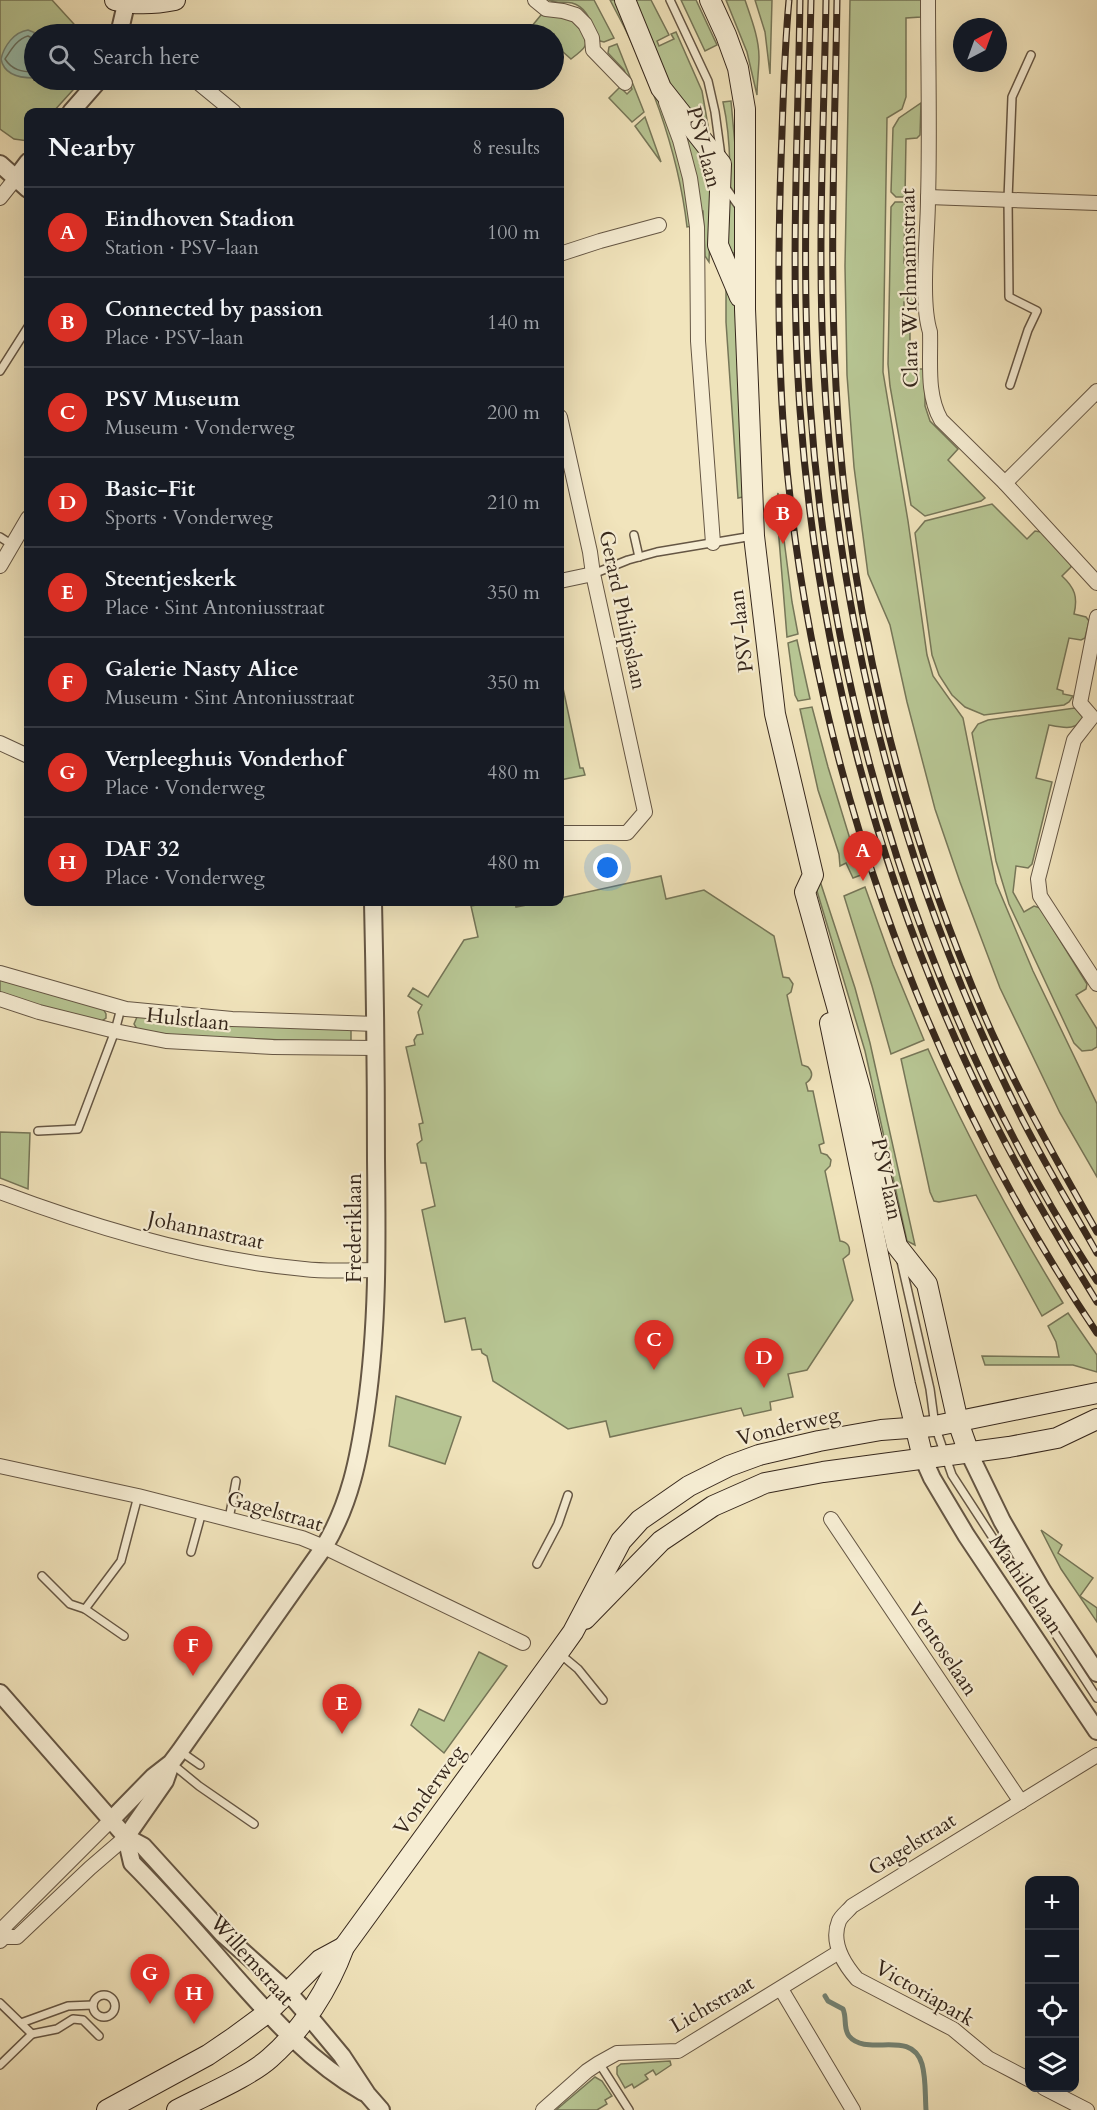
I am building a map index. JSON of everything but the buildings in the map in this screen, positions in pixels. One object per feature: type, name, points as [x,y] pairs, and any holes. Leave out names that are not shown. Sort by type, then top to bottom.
[{"type":"main road","points":[[123,1],[159,3],[175,0]]},
{"type":"main road","name":"PSV-laan","points":[[625,0],[661,88],[721,173],[718,245],[745,309]]},
{"type":"main road","name":"PSV-laan","points":[[710,0],[738,69],[745,109],[745,309],[754,536],[775,714],[813,875],[805,892],[861,1092],[897,1246],[927,1284],[958,1422],[969,1453]]},
{"type":"main road","name":"PSV-laan","points":[[819,940],[823,991],[923,1458]]},
{"type":"main road","name":"Vonderweg","points":[[177,2110],[256,2068],[270,2058],[308,2014],[335,1972],[344,1947],[573,1632],[621,1541],[640,1520],[689,1486],[759,1455],[881,1430],[958,1422],[1097,1393]]},
{"type":"main road","name":"Vonderweg","points":[[573,1632],[662,1541],[713,1506],[765,1483],[823,1472],[969,1453],[1057,1438],[1097,1419]]},
{"type":"main road","name":"Vonderweg","points":[[107,2110],[208,2055],[267,2013],[320,1960],[344,1947]]},
{"type":"street","points":[[535,0],[546,9],[576,15],[585,24],[592,38],[593,50],[625,83]]},
{"type":"street","name":"Clara Wichmannstraat","points":[[928,0],[927,314],[930,332],[932,396],[935,409],[941,420],[1005,483],[1097,583]]},
{"type":"street","points":[[122,24],[123,1]]},
{"type":"street","name":"PSV-laan","points":[[661,88],[683,150],[698,227],[698,341],[713,543]]},
{"type":"street","points":[[78,108],[92,90]]},
{"type":"street","points":[[207,90],[229,108]]},
{"type":"street","points":[[0,164],[22,183],[0,198]]},
{"type":"street","points":[[928,197],[1097,203]]},
{"type":"street","points":[[564,253],[659,225]]},
{"type":"street","points":[[1005,483],[1097,392]]},
{"type":"street","name":"Gerard Philipslaan","points":[[564,434],[645,812],[627,833],[564,833]]},
{"type":"street","points":[[0,566],[6,541],[24,522]]},
{"type":"street","points":[[564,580],[593,574]]},
{"type":"street","points":[[1097,616],[1080,703],[1094,717],[1074,740],[1038,879],[1040,896],[1097,984]]},
{"type":"street","points":[[0,743],[24,754]]},
{"type":"street","name":"Frederiklaan","points":[[175,1757],[324,1547],[336,1526],[350,1492],[361,1445],[370,1380],[377,1270],[373,906]]},
{"type":"street","name":"Hulstlaan","points":[[0,973],[121,1008],[232,1019],[376,1024]]},
{"type":"street","name":"Hulstlaan","points":[[0,999],[39,1012],[166,1041],[273,1047],[376,1048]]},
{"type":"street","name":"Johannastraat","points":[[0,1192],[107,1229],[182,1249],[305,1269],[377,1270]]},
{"type":"street","name":"Mathildelaan","points":[[969,1453],[1002,1521],[1042,1590],[1097,1673]]},
{"type":"street","name":"Mathildelaan","points":[[923,1458],[932,1478],[966,1535],[1097,1731]]},
{"type":"street","name":"Gagelstraat","points":[[0,1466],[138,1496],[302,1538],[523,1643]]},
{"type":"street","name":"Ventoselaan","points":[[831,1519],[1020,1802]]},
{"type":"street","name":"Willemstraat","points":[[0,1693],[126,1838],[143,1846],[223,1934],[288,1992],[342,2056],[367,2094],[381,2110]]},
{"type":"street","name":"Gagelstraat","points":[[839,1952],[837,1938],[839,1921],[852,1906],[1097,1755]]},
{"type":"street","points":[[175,1757],[165,1781],[126,1838],[17,1936],[1,1937],[5,1926],[175,1757]]},
{"type":"street","name":"Willemstraat","points":[[126,1838],[132,1863],[267,2013],[339,2078],[367,2094]]},
{"type":"street","points":[[781,1989],[839,1952]]},
{"type":"street","name":"Victoriapark","points":[[839,1952],[846,1967],[857,1979],[953,2029],[988,2058],[1025,2078]]},
{"type":"street","name":"Lichtstraat","points":[[543,2110],[599,2063],[617,2054],[678,2051],[781,1989],[853,2110]]},
{"type":"street","points":[[1052,2092],[1087,2110]]},
{"type":"lane","name":"PSV-laan","points":[[670,0],[708,81],[716,112],[721,173],[744,216]]},
{"type":"lane","points":[[1010,385],[1028,330],[1037,311],[1009,297],[1008,199],[1012,98],[1031,55]]},
{"type":"lane","points":[[0,371],[24,333]]},
{"type":"lane","points":[[634,535],[639,557]]},
{"type":"lane","points":[[593,574],[639,557],[754,536]]},
{"type":"lane","points":[[38,1131],[78,1130],[115,1031],[121,1008]]},
{"type":"lane","name":"PSV-laan","points":[[897,1246],[930,1389],[935,1426],[944,1456]]},
{"type":"lane","name":"Mathildelaan","points":[[944,1456],[962,1491],[1097,1698]]},
{"type":"lane","points":[[229,1519],[236,1481]]},
{"type":"lane","points":[[537,1564],[558,1524],[568,1495]]},
{"type":"lane","points":[[85,1609],[121,1561],[138,1496]]},
{"type":"lane","points":[[191,1552],[202,1512]]},
{"type":"lane","points":[[42,1576],[70,1604],[85,1609],[124,1636]]},
{"type":"lane","points":[[558,1653],[578,1669],[603,1700]]},
{"type":"lane","points":[[175,1757],[200,1765]]},
{"type":"lane","points":[[175,1757],[199,1786],[254,1824]]},
{"type":"lane","points":[[0,2003],[32,2034]]},
{"type":"lane","points":[[21,2023],[68,2006],[93,2004]]},
{"type":"lane","points":[[0,2065],[32,2034],[57,2029],[73,2019],[83,2020],[99,2036]]},
{"type":"lane","points":[[599,2063],[629,2110]]},
{"type":"shaded area","points":[[0,0],[52,0],[74,24],[24,24],[24,90],[73,90],[57,108],[24,108],[24,140],[14,139],[0,129]]},
{"type":"shaded area","points":[[549,0],[594,0],[614,38],[604,42],[600,41],[583,9],[572,3]]},
{"type":"shaded area","points":[[610,0],[621,0],[674,131],[693,226],[687,227],[677,168],[649,82]]},
{"type":"shaded area","points":[[631,0],[651,0],[669,35],[657,41],[659,46],[674,39],[671,34],[676,32],[702,91],[710,137],[680,106]]},
{"type":"shaded area","points":[[681,0],[696,0],[717,45],[705,51]]},
{"type":"shaded area","points":[[726,0],[745,0],[752,21],[759,50],[757,95],[747,52]]},
{"type":"shaded area","points":[[755,0],[772,0],[770,74],[765,32]]},
{"type":"shaded area","points":[[850,0],[921,0],[921,17],[906,18],[906,97],[902,109],[887,118],[883,372],[908,521],[927,655],[933,676],[963,718],[996,883],[1033,971],[1097,1104],[1097,1177],[1060,1113],[1000,988],[935,809],[890,625],[868,574],[854,467],[847,375],[845,266]]},
{"type":"shaded area","points":[[541,15],[567,18],[581,31],[586,43],[584,48],[571,59],[564,53],[564,24],[534,24]]},
{"type":"shaded area","points":[[617,44],[644,112],[632,122],[609,98],[620,87],[627,94],[632,89],[624,70],[608,53],[609,47]]},
{"type":"shaded area","points":[[731,101],[735,145],[737,253],[727,253],[730,158],[723,102]]},
{"type":"shaded area","points":[[921,103],[920,135],[917,138],[906,139],[905,197],[896,197],[891,192],[893,128],[899,118]]},
{"type":"shaded area","points":[[645,117],[661,162],[635,126]]},
{"type":"shaded area","points":[[679,122],[710,164],[710,176],[712,176],[709,262],[705,256],[703,211],[700,211]]},
{"type":"shaded area","points":[[895,202],[905,202],[904,263],[917,264],[920,269],[920,298],[916,302],[904,302],[904,330],[910,331],[910,369],[925,369],[925,406],[930,421],[958,449],[948,460],[985,498],[925,516],[911,505],[890,386],[888,364],[891,207]]},
{"type":"shaded area","points":[[726,286],[734,293],[748,496],[738,498],[726,322]]},
{"type":"shaded area","points":[[778,493],[798,634],[787,637],[776,502]]},
{"type":"shaded area","points":[[992,504],[1027,539],[1035,531],[1041,532],[1070,562],[1071,567],[1062,576],[1074,593],[1076,603],[1074,614],[1086,617],[1089,621],[1085,638],[1081,640],[1069,638],[1057,689],[1063,691],[1063,694],[1073,696],[1064,705],[984,715],[965,707],[952,695],[939,675],[932,655],[915,533],[925,521]]},
{"type":"shaded area","points":[[797,640],[810,699],[798,701],[795,695],[788,643]]},
{"type":"shaded area","points":[[564,693],[580,768],[583,768],[585,775],[564,779]]},
{"type":"shaded area","points":[[812,707],[861,875],[853,878],[846,863],[840,866],[839,854],[818,790],[800,709]]},
{"type":"shaded area","points":[[1075,708],[1085,712],[1083,718],[1075,726],[1049,725],[1036,778],[1052,782],[1032,864],[1028,868],[1016,866],[1013,892],[1024,912],[1034,906],[1040,908],[1087,984],[1086,989],[1076,995],[1097,1029],[1097,1047],[1082,1051],[1074,1043],[1009,904],[996,861],[972,733],[978,724],[988,720]]},
{"type":"shaded area","points":[[661,876],[666,899],[704,890],[774,936],[783,977],[789,978],[793,984],[791,992],[787,995],[802,1065],[808,1067],[812,1074],[806,1083],[808,1091],[813,1091],[824,1143],[819,1145],[821,1153],[827,1155],[831,1160],[830,1166],[825,1171],[840,1241],[849,1247],[849,1254],[843,1259],[853,1300],[807,1370],[788,1374],[793,1397],[770,1402],[771,1410],[744,1416],[741,1408],[610,1437],[606,1421],[568,1429],[493,1381],[487,1356],[482,1353],[481,1349],[472,1350],[465,1318],[445,1322],[422,1210],[435,1206],[426,1163],[421,1163],[417,1144],[422,1140],[419,1124],[423,1123],[406,1047],[415,1045],[414,1040],[417,1035],[423,1034],[418,1012],[422,1005],[408,996],[413,988],[428,997],[464,940],[478,937],[471,906],[564,906],[564,897]]},
{"type":"shaded area","points":[[819,878],[855,988],[870,1043],[915,1245],[907,1241],[865,1051],[814,881]]},
{"type":"shaded area","points":[[865,887],[893,965],[924,1040],[891,1054],[844,896]]},
{"type":"shaded area","points":[[0,978],[102,1007],[106,1018],[100,1022],[0,994]]},
{"type":"shaded area","points":[[144,1015],[174,1021],[351,1029],[351,1043],[171,1035],[137,1029],[134,1024],[137,1017]]},
{"type":"shaded area","points":[[928,1049],[991,1178],[1063,1303],[1042,1316],[976,1195],[939,1202],[934,1201],[930,1192],[901,1059]]},
{"type":"shaded area","points":[[0,1132],[30,1133],[28,1189],[0,1178]]},
{"type":"shaded area","points":[[1068,1313],[1097,1355],[1097,1372],[1073,1365],[985,1365],[982,1356],[1059,1357],[1056,1342],[1048,1326]]},
{"type":"shaded area","points":[[396,1396],[461,1417],[445,1464],[389,1446]]},
{"type":"shaded area","points":[[1041,1530],[1062,1545],[1058,1553],[1093,1578],[1080,1596],[1097,1608],[1097,1622],[1061,1569]]},
{"type":"shaded area","points":[[479,1652],[507,1666],[444,1753],[411,1725],[419,1709],[444,1721]]},
{"type":"shaded area","points":[[670,2061],[671,2065],[656,2075],[653,2070],[645,2075],[648,2079],[634,2088],[632,2084],[625,2088],[617,2074],[617,2067],[621,2064]]},
{"type":"shaded area","points":[[595,2077],[602,2081],[612,2096],[605,2100],[607,2104],[597,2110],[556,2110]]},
{"type":"water","points":[[23,31],[24,77],[5,69],[1,59],[10,40]]},
{"type":"waterway","points":[[825,1996],[828,2001],[843,2009],[847,2033],[857,2042],[866,2045],[899,2045],[916,2053],[923,2069],[926,2110]]},
{"type":"railway","points":[[789,0],[780,195],[780,367],[784,435],[797,554],[818,673],[847,789],[883,904],[926,1017],[977,1126],[1033,1231],[1097,1333]]},
{"type":"railway","points":[[800,0],[796,205],[797,359],[808,493],[819,576],[834,659],[875,821],[930,979],[963,1056],[1009,1150],[1097,1302]]},
{"type":"railway","points":[[811,0],[806,202],[807,353],[810,403],[821,519],[840,634],[865,748],[898,860],[937,970],[984,1078],[1037,1181],[1097,1281]]},
{"type":"railway","points":[[826,0],[821,233],[824,373],[832,471],[845,567],[862,663],[885,758],[912,851],[945,943],[981,1033],[1023,1121],[1097,1253]]},
{"type":"railway","points":[[837,0],[833,241],[836,386],[842,469],[852,552],[866,635],[884,717],[906,798],[931,877],[960,956],[1016,1084],[1097,1232]]},
{"type":"place","name":"Connected by passion","points":[[783,544]]},
{"type":"place","name":"Eindhoven Stadion","points":[[863,881]]},
{"type":"place","name":"PSV Museum","points":[[654,1370]]},
{"type":"place","name":"Basic-Fit","points":[[764,1388]]},
{"type":"place","name":"Galerie Nasty Alice","points":[[193,1676]]},
{"type":"place","name":"Steentjeskerk","points":[[342,1734]]},
{"type":"place","name":"Verpleeghuis Vonderhof","points":[[150,2004]]},
{"type":"place","name":"DAF 32","points":[[194,2024]]}]
